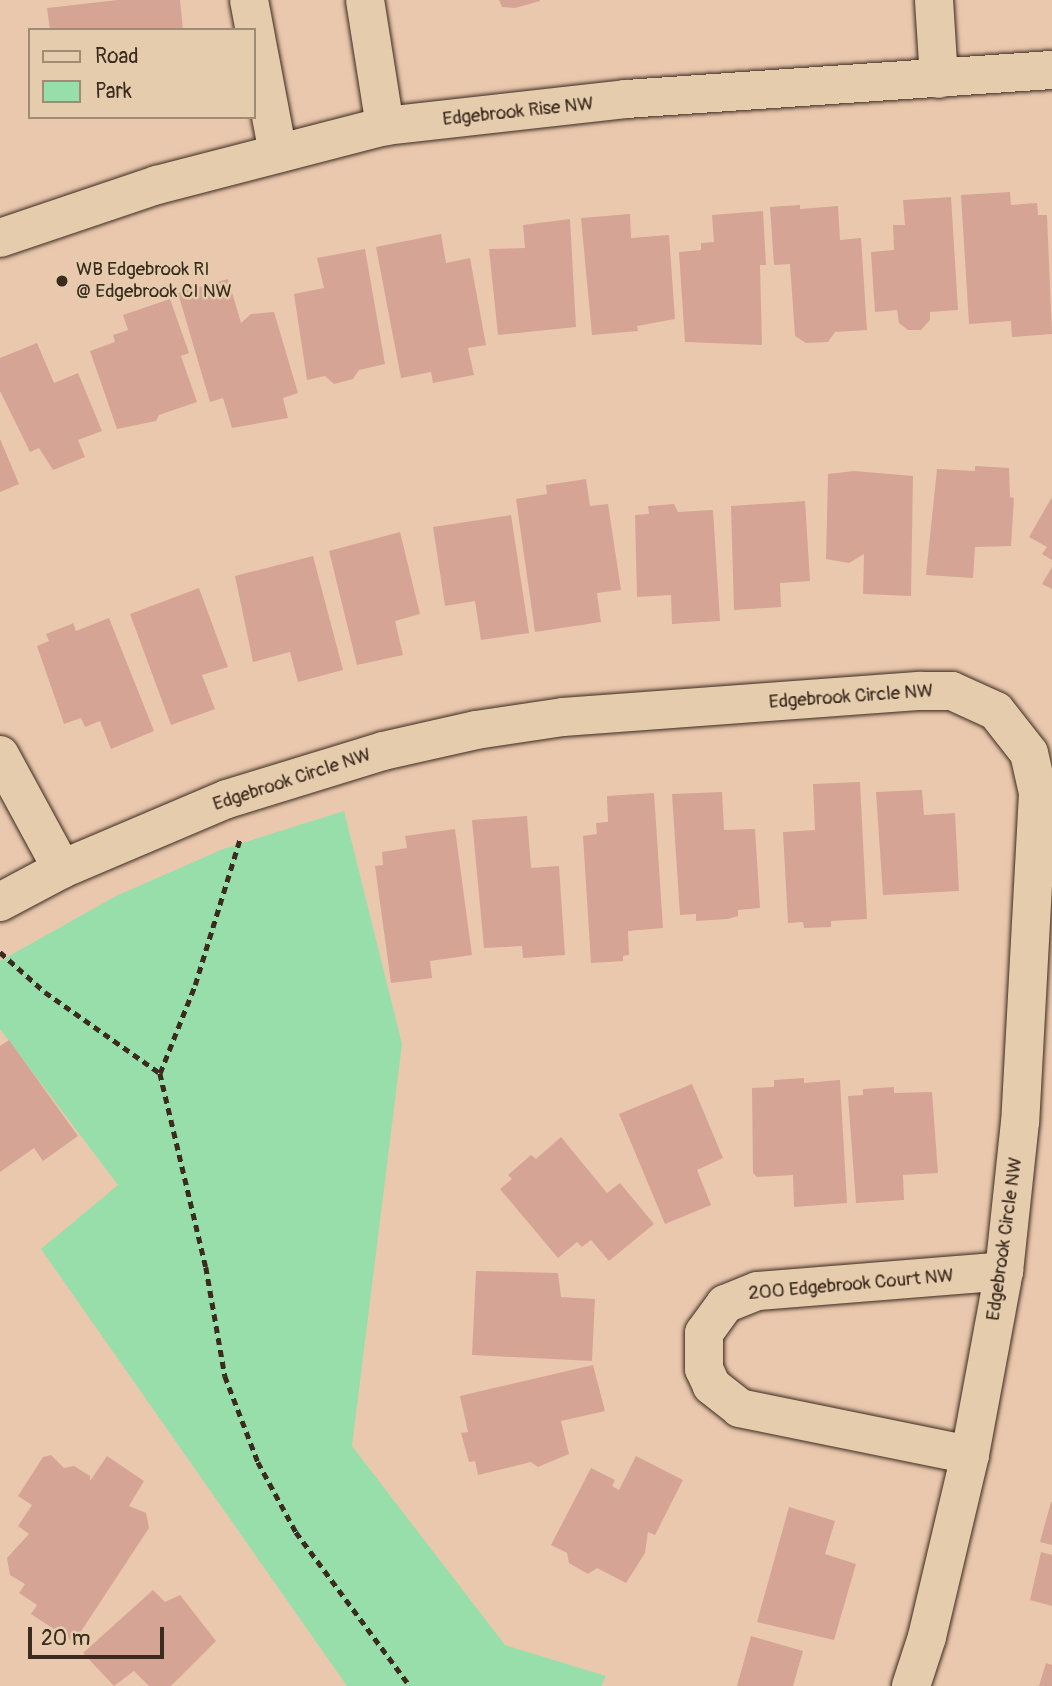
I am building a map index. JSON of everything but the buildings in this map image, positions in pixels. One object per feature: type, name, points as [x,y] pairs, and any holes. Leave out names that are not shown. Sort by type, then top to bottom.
[{"type":"street","points":[[249,0],[254,28]]},
{"type":"street","points":[[365,0],[385,126]]},
{"type":"street","points":[[934,0],[939,79]]},
{"type":"street","points":[[256,37],[278,153]]},
{"type":"street","name":"Edgebrook Rise NW","points":[[0,238],[157,185],[385,126],[626,99],[1052,70]]},
{"type":"street","name":"Edgebrook Circle NW","points":[[2,897],[227,799],[383,751],[563,717],[921,691],[952,691],[996,711],[1029,753],[1038,793],[1020,1122],[1004,1271],[970,1455],[927,1637],[911,1686]]},
{"type":"street","points":[[0,755],[62,869]]},
{"type":"street","name":"200 Edgebrook Court NW","points":[[970,1455],[740,1408],[712,1386],[704,1369],[704,1333],[725,1304],[758,1291],[1004,1271]]},
{"type":"path","points":[[227,799],[241,843],[195,985],[160,1073],[206,1267],[225,1376],[258,1462],[296,1532],[410,1686]]},
{"type":"path","points":[[0,952],[45,992],[160,1073]]},
{"type":"green space","points":[[344,811],[402,1044],[352,1446],[505,1645],[606,1676],[601,1686],[347,1686],[41,1249],[118,1185],[0,1029],[0,961],[116,896],[223,849]]},
{"type":"place","name":"WB Edgebrook RI @ Edgebrook CI NW","points":[[62,281]]}]
